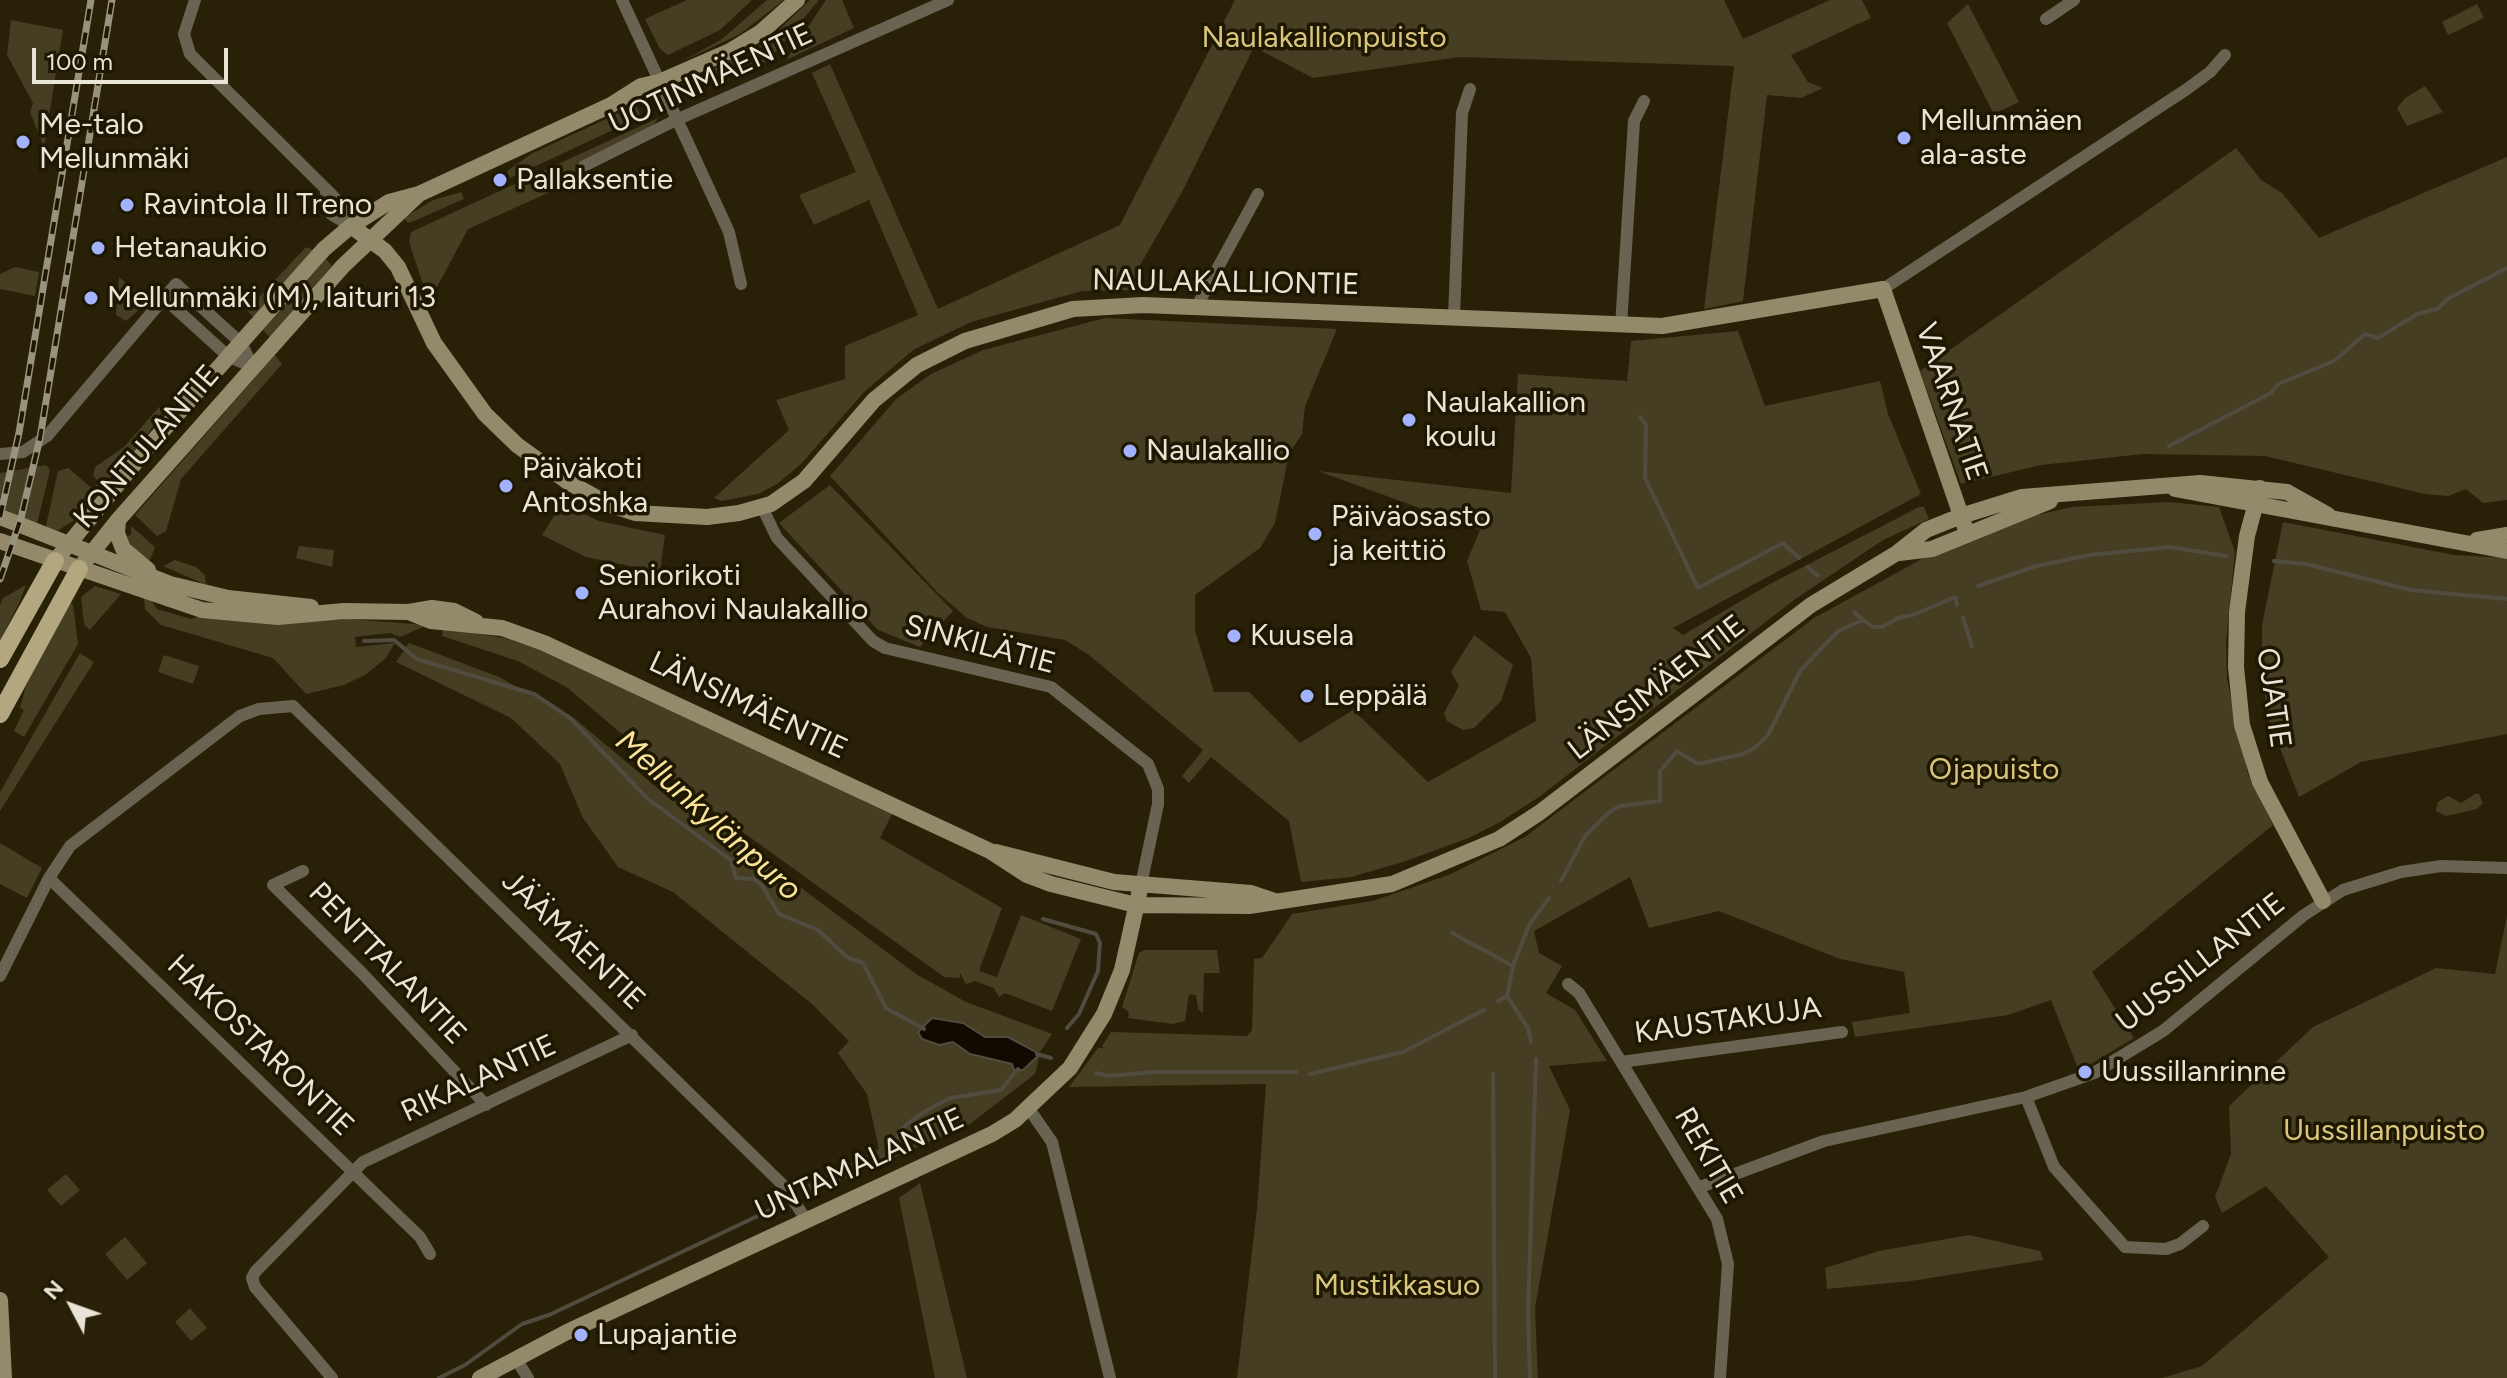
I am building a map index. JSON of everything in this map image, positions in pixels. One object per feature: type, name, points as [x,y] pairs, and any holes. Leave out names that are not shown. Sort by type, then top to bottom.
[{"type":"main road","points":[[419,194],[611,105],[641,86],[659,82],[746,42],[797,0]]},
{"type":"main road","name":"KONTULANTIE","points":[[0,659],[67,545],[324,249],[351,226],[389,202],[419,194]]},
{"type":"main road","name":"KONTULANTIE","points":[[0,714],[85,562],[118,520],[369,239],[408,208],[419,194]]},
{"type":"main road","name":"NAULAKALLIONTIE","points":[[351,226],[398,267],[434,343],[465,390],[517,445],[558,476],[610,505],[648,515],[707,517],[762,507],[804,481],[886,389],[950,347],[1048,315],[1088,306],[1197,306],[1621,326],[1683,324],[1883,289]]},
{"type":"main road","name":"VAARNATIE","points":[[1883,289],[1967,533]]},
{"type":"main road","name":"LÄNSIMÄENTIE","points":[[0,541],[55,561],[85,562],[228,598],[344,611],[409,612],[431,621],[477,623],[530,638],[614,674],[990,851],[1027,875],[1051,884],[1136,905],[1249,906],[1352,892],[1389,876],[1448,862],[1499,839],[1539,813],[1811,605],[1897,553],[1926,530],[1961,516],[2022,497],[2200,483],[2260,488],[2296,495],[2328,515]]},
{"type":"main road","name":"LÄNSIMÄENTIE","points":[[2164,487],[2255,505],[2328,515],[2507,551]]},
{"type":"main road","name":"OJATIE","points":[[2260,488],[2237,612],[2236,667],[2242,725],[2260,782],[2323,901]]},
{"type":"main road","name":"LÄNSIMÄENTIE","points":[[1897,553],[1932,549],[2072,492]]},
{"type":"main road","name":"LÄNSIMÄENTIE","points":[[0,517],[67,545],[85,562],[180,605],[225,614],[278,617],[344,611]]},
{"type":"main road","points":[[118,520],[117,533],[123,549],[170,584]]},
{"type":"main road","name":"LÄNSIMÄENTIE","points":[[2467,541],[2507,535]]},
{"type":"main road","name":"LÄNSIMÄENTIE","points":[[990,851],[1087,876],[1141,885],[1251,893],[1275,901]]},
{"type":"main road","name":"UNTAMALANTIE","points":[[480,1378],[992,1134],[1029,1109],[1070,1068],[1104,1014],[1122,970],[1141,885]]},
{"type":"main road","points":[[0,1300],[4,1378]]},
{"type":"street","points":[[195,0],[184,34],[190,54],[342,205],[351,226]]},
{"type":"street","points":[[622,0],[729,232],[741,284]]},
{"type":"street","name":"UOTINMÄENTIE","points":[[584,166],[676,120],[948,0]]},
{"type":"street","points":[[2046,19],[2074,0]]},
{"type":"street","name":"NAULAKALLIONTIE","points":[[1883,289],[2187,89],[2210,72],[2225,55]]},
{"type":"street","points":[[1454,317],[1462,113],[1470,89]]},
{"type":"street","points":[[1621,326],[1634,121],[1644,101]]},
{"type":"street","points":[[1197,306],[1258,194]]},
{"type":"street","points":[[0,454],[23,452],[58,425],[176,284],[241,343],[253,367]]},
{"type":"street","points":[[164,298],[229,357],[253,367]]},
{"type":"street","name":"SINKILÄTIE","points":[[762,507],[777,538],[873,641],[885,648],[1051,687],[1148,764],[1158,789],[1158,804],[1141,885]]},
{"type":"street","name":"JÄÄMÄENTIE","points":[[49,878],[61,856],[82,836],[217,732],[248,713],[283,704],[293,706],[784,1186],[807,1221]]},
{"type":"street","name":"UUSSILLANTIE","points":[[1700,1187],[1836,1138],[2026,1097],[2100,1070],[2163,1031],[2323,901],[2373,879],[2441,866],[2507,868]]},
{"type":"street","name":"PENTTALANTIE","points":[[303,871],[273,885],[486,1105]]},
{"type":"street","points":[[0,976],[49,878]]},
{"type":"street","name":"HAKOSTARONTIE","points":[[49,878],[420,1237],[430,1254]]},
{"type":"street","name":"REKITIE","points":[[1568,984],[1579,993],[1717,1219],[1728,1264],[1720,1378]]},
{"type":"street","name":"KAUSTAKUJA","points":[[1621,1062],[1842,1032]]},
{"type":"street","name":"RIKALANTIE","points":[[332,1378],[255,1287],[252,1278],[363,1162],[632,1035]]},
{"type":"street","points":[[2026,1097],[2054,1167],[2125,1247],[2166,1249],[2180,1244],[2203,1226]]},
{"type":"street","points":[[1029,1109],[1052,1142],[1110,1378]]},
{"type":"street","points":[[516,1359],[528,1378]]},
{"type":"green space","points":[[687,0],[752,0],[720,30],[668,55],[660,49],[645,19]]},
{"type":"green space","points":[[767,0],[784,0],[740,34],[679,63],[722,39]]},
{"type":"green space","points":[[810,0],[819,0],[769,60],[678,98],[682,84],[764,44]]},
{"type":"green space","points":[[826,0],[842,0],[854,28],[786,60]]},
{"type":"green space","name":"Naulakallionpuisto","points":[[1235,0],[1724,0],[1743,39],[1830,0],[1862,0],[1871,18],[1791,55],[1808,82],[1823,88],[1801,98],[1767,95],[1743,301],[1704,309],[1734,66],[1460,57],[1313,78],[1254,47],[1182,192],[1135,274],[1135,290],[1082,291],[971,322],[913,350],[864,392],[802,463],[777,484],[758,494],[722,501],[714,498],[789,430],[776,400],[845,379],[845,346],[918,315],[869,200],[814,225],[799,195],[856,172],[812,73],[830,64],[938,309],[1120,225]]},
{"type":"green space","points":[[1968,4],[2019,102],[1994,114],[1947,23]]},
{"type":"green space","points":[[2477,4],[2484,18],[2448,35],[2442,22]]},
{"type":"green space","points":[[11,20],[63,30],[44,147],[30,112],[33,103],[7,55]]},
{"type":"green space","points":[[2425,86],[2443,112],[2407,126],[2397,108],[2405,98]]},
{"type":"green space","points":[[636,105],[641,117],[510,178],[507,171],[531,154]]},
{"type":"green space","points":[[658,118],[652,127],[575,165],[581,178],[468,229],[429,302],[409,242],[411,232]]},
{"type":"green space","points":[[2236,148],[2261,180],[2282,193],[2319,238],[2507,157],[2507,500],[2483,503],[2466,489],[2448,496],[2425,494],[2265,456],[2143,454],[2041,465],[1961,484],[1920,371]]},
{"type":"green space","points":[[461,192],[464,199],[408,223],[404,218],[433,200]]},
{"type":"green space","points":[[306,247],[313,250],[253,317],[247,310]]},
{"type":"green space","points":[[326,259],[332,266],[270,337],[263,330]]},
{"type":"green space","points":[[15,267],[39,272],[35,296],[0,289],[0,274]]},
{"type":"green space","points":[[119,277],[148,302],[126,321],[116,315]]},
{"type":"green space","points":[[1105,318],[1337,329],[1305,406],[1302,434],[1289,454],[1275,523],[1260,548],[1195,595],[1195,631],[1214,692],[1249,692],[1300,743],[1353,710],[1428,782],[1536,721],[1531,658],[1505,612],[1481,610],[1467,561],[1480,530],[1318,471],[1511,493],[1518,374],[1627,381],[1631,341],[1738,331],[1765,406],[1880,381],[1888,414],[1921,494],[1673,628],[1683,635],[1770,584],[1919,507],[1924,507],[1929,519],[1883,540],[1794,600],[1539,797],[1500,822],[1469,838],[1403,862],[1351,877],[1301,882],[1289,821],[1211,757],[1189,783],[1182,776],[1203,750],[1089,655],[1065,640],[987,627],[967,618],[938,593],[830,476],[896,399],[931,374],[983,350]]},
{"type":"green space","points":[[275,355],[282,364],[181,479],[166,531],[157,536],[135,515]]},
{"type":"green space","points":[[159,407],[163,410],[144,440],[73,521],[57,531],[45,530],[58,471],[68,468],[93,489],[99,482],[93,476],[95,467],[124,447]]},
{"type":"green space","points":[[46,465],[50,470],[37,524],[0,513],[0,473]]},
{"type":"green space","points":[[830,485],[953,611],[920,647],[878,630],[779,523]]},
{"type":"green space","name":"Ojapuisto","points":[[2168,502],[2219,507],[2235,552],[2226,642],[2227,679],[2248,774],[2273,825],[2092,972],[2134,1038],[2079,1071],[2051,1000],[2008,1015],[1855,1037],[1852,1022],[1910,1013],[1904,972],[1840,959],[1719,911],[1649,928],[1630,877],[1534,931],[1539,953],[1562,966],[1546,993],[1575,1010],[1607,1061],[1549,1066],[1570,1110],[1535,1308],[1538,1378],[1237,1378],[1257,1209],[1266,1084],[1069,1087],[1098,1048],[1104,1048],[1102,1046],[1111,1032],[1247,1036],[1252,1030],[1254,959],[1262,958],[1292,914],[1372,901],[1451,874],[1525,837],[1814,618],[1940,549],[2023,518],[2072,507]]},
{"type":"green space","points":[[562,504],[599,521],[665,535],[660,572],[586,557],[542,535]]},
{"type":"green space","points":[[2283,522],[2454,555],[2507,558],[2507,734],[2361,762],[2299,797],[2269,720],[2262,678],[2262,625]]},
{"type":"green space","points":[[131,526],[155,547],[150,560],[140,557],[129,544],[127,536],[131,535]]},
{"type":"green space","points":[[299,546],[334,550],[332,567],[296,558]]},
{"type":"green space","points":[[175,560],[196,567],[205,575],[206,585],[163,566]]},
{"type":"green space","points":[[26,585],[0,641],[0,605],[3,598]]},
{"type":"green space","points":[[95,586],[121,594],[90,630],[84,624],[81,597]]},
{"type":"green space","points":[[144,597],[151,600],[157,609],[191,619],[203,615],[290,622],[349,619],[427,625],[400,637],[390,633],[355,637],[356,647],[395,643],[386,658],[365,675],[344,685],[306,694],[273,658],[161,625],[145,609]]},
{"type":"green space","points":[[69,601],[73,605],[78,644],[24,737],[14,731],[24,710],[20,708],[26,686]]},
{"type":"green space","points":[[443,628],[504,638],[544,651],[892,814],[880,838],[1002,908],[979,971],[997,977],[1021,915],[1081,939],[1052,1011],[1005,993],[999,997],[994,988],[975,981],[966,984],[960,973],[960,978],[944,977],[701,802],[568,688],[518,661],[442,636]]},
{"type":"green space","points":[[1474,635],[1513,665],[1501,701],[1474,728],[1463,730],[1447,721],[1444,713],[1459,686],[1451,672]]},
{"type":"green space","points":[[409,643],[499,677],[574,718],[668,797],[735,838],[916,974],[966,1002],[1052,1034],[1040,1052],[1008,1037],[985,1037],[963,1023],[946,1019],[920,1029],[939,1045],[953,1042],[970,1054],[999,1059],[1023,1070],[1040,1054],[1035,1074],[970,1124],[810,1194],[802,1187],[879,1149],[867,1094],[838,1053],[849,1041],[812,1004],[673,892],[618,867],[583,818],[560,764],[511,718],[396,662]]},
{"type":"green space","points":[[80,653],[94,662],[0,811],[0,792]]},
{"type":"green space","points":[[164,655],[199,666],[193,684],[158,672]]},
{"type":"green space","points":[[2479,794],[2483,803],[2477,809],[2446,816],[2436,811],[2438,802],[2448,796],[2461,803]]},
{"type":"green space","points":[[0,843],[42,868],[27,898],[0,884]]},
{"type":"green space","name":"Uussillanpuisto","points":[[2507,916],[2507,1378],[2162,1378],[2202,1366],[2329,1257],[2266,1186],[2222,1213],[2215,1197],[2231,1154],[2229,1106],[2313,1027],[2436,968],[2495,974]]},
{"type":"green space","points":[[1144,950],[1217,950],[1220,973],[1204,973],[1203,1013],[1198,1009],[1196,995],[1189,994],[1185,1021],[1173,1024],[1128,1018],[1129,1012],[1122,1007],[1139,953]]},
{"type":"green space","points":[[66,1174],[80,1190],[61,1206],[47,1190]]},
{"type":"green space","points":[[920,1183],[967,1378],[935,1378],[899,1198]]},
{"type":"green space","points":[[1969,1235],[2040,1251],[2043,1260],[1911,1281],[1827,1289],[1825,1268],[1879,1251]]},
{"type":"green space","points":[[125,1237],[147,1263],[127,1280],[105,1254]]},
{"type":"green space","points":[[190,1308],[207,1328],[191,1341],[175,1322]]},
{"type":"shaded area","points":[[932,1018],[963,1023],[985,1037],[1008,1037],[1040,1054],[1023,1070],[1014,1070],[1012,1064],[970,1054],[953,1042],[939,1045],[922,1039],[918,1032]]},
{"type":"waterway","points":[[2169,446],[2271,393],[2278,384],[2334,361],[2365,334],[2378,338],[2417,314],[2437,309],[2449,298],[2507,268]]},
{"type":"waterway","points":[[1640,417],[1646,425],[1645,478],[1698,588],[1783,543],[1799,558]]},
{"type":"waterway","name":"Mellunkylänpuro","points":[[1978,586],[2036,566],[2090,555],[2170,547],[2226,556]]},
{"type":"waterway","name":"Mellunkylänpuro","points":[[2274,561],[2306,564],[2411,590],[2507,599]]},
{"type":"waterway","points":[[1808,567],[1818,576]]},
{"type":"waterway","name":"Mellunkylänpuro","points":[[1561,881],[1585,836],[1607,814],[1620,806],[1660,801],[1660,771],[1677,751],[1698,764],[1743,754],[1756,747],[1768,735],[1800,671],[1838,631],[1863,620],[1873,627],[1882,627],[1955,597],[1957,605]]},
{"type":"waterway","points":[[1854,612],[1863,620]]},
{"type":"waterway","points":[[1963,618],[1972,646]]},
{"type":"waterway","name":"Mellunkylänpuro","points":[[364,641],[394,640],[417,659],[534,694],[570,718],[648,799],[731,860],[736,878],[753,879],[761,884],[779,914],[818,930],[848,958],[863,963],[886,1008],[924,1029]]},
{"type":"waterway","name":"Mellunkylänpuro","points":[[1498,1001],[1507,996],[1513,966],[1529,925],[1549,898]]},
{"type":"waterway","points":[[1043,919],[1096,934],[1100,943],[1098,971],[1079,1014],[1067,1028]]},
{"type":"waterway","points":[[1452,933],[1513,966]]},
{"type":"waterway","points":[[1507,996],[1528,1028],[1531,1042]]},
{"type":"waterway","name":"Mellunkylänpuro","points":[[1310,1074],[1403,1052],[1484,1010]]},
{"type":"waterway","name":"Mellunkylänpuro","points":[[1037,1054],[1051,1058]]},
{"type":"waterway","points":[[1530,1378],[1528,1314],[1536,1059]]},
{"type":"waterway","points":[[813,1190],[889,1155],[901,1129],[922,1113],[950,1098],[1001,1090],[1018,1069]]},
{"type":"waterway","name":"Mellunkylänpuro","points":[[1096,1073],[1108,1076],[1155,1072],[1296,1072]]},
{"type":"waterway","points":[[1493,1074],[1495,1378]]},
{"type":"waterway","points":[[439,1378],[465,1365],[522,1324],[549,1315],[783,1204]]},
{"type":"railway","points":[[0,517],[19,433],[91,0]]},
{"type":"railway","points":[[0,579],[21,518],[40,438],[112,0]]},
{"type":"place","name":"Mellunmäen ala-aste","points":[[1904,138]]},
{"type":"place","name":"Me-talo Mellunmäki","points":[[23,142]]},
{"type":"place","name":"Pallaksentie","points":[[500,180]]},
{"type":"place","name":"Ravintola Il Treno","points":[[127,205]]},
{"type":"place","name":"Hetanaukio","points":[[98,248]]},
{"type":"place","name":"Mellunmäki (M), laituri 13","points":[[91,298]]},
{"type":"place","name":"Naulakallion koulu","points":[[1409,420]]},
{"type":"place","name":"Naulakallio","points":[[1130,451]]},
{"type":"place","name":"Päiväkoti Antoshka","points":[[506,486]]},
{"type":"place","name":"Päiväosasto ja keittiö","points":[[1315,534]]},
{"type":"place","name":"Seniorikoti Aurahovi Naulakallio","points":[[582,593]]},
{"type":"place","name":"Kuusela","points":[[1234,636]]},
{"type":"place","name":"Leppälä","points":[[1307,696]]},
{"type":"place","name":"Uussillanrinne","points":[[2085,1072]]},
{"type":"place","name":"Lupajantie","points":[[581,1335]]},
{"type":"park label","name":"Mustikkasuo","points":[[1397,1286]]}]
